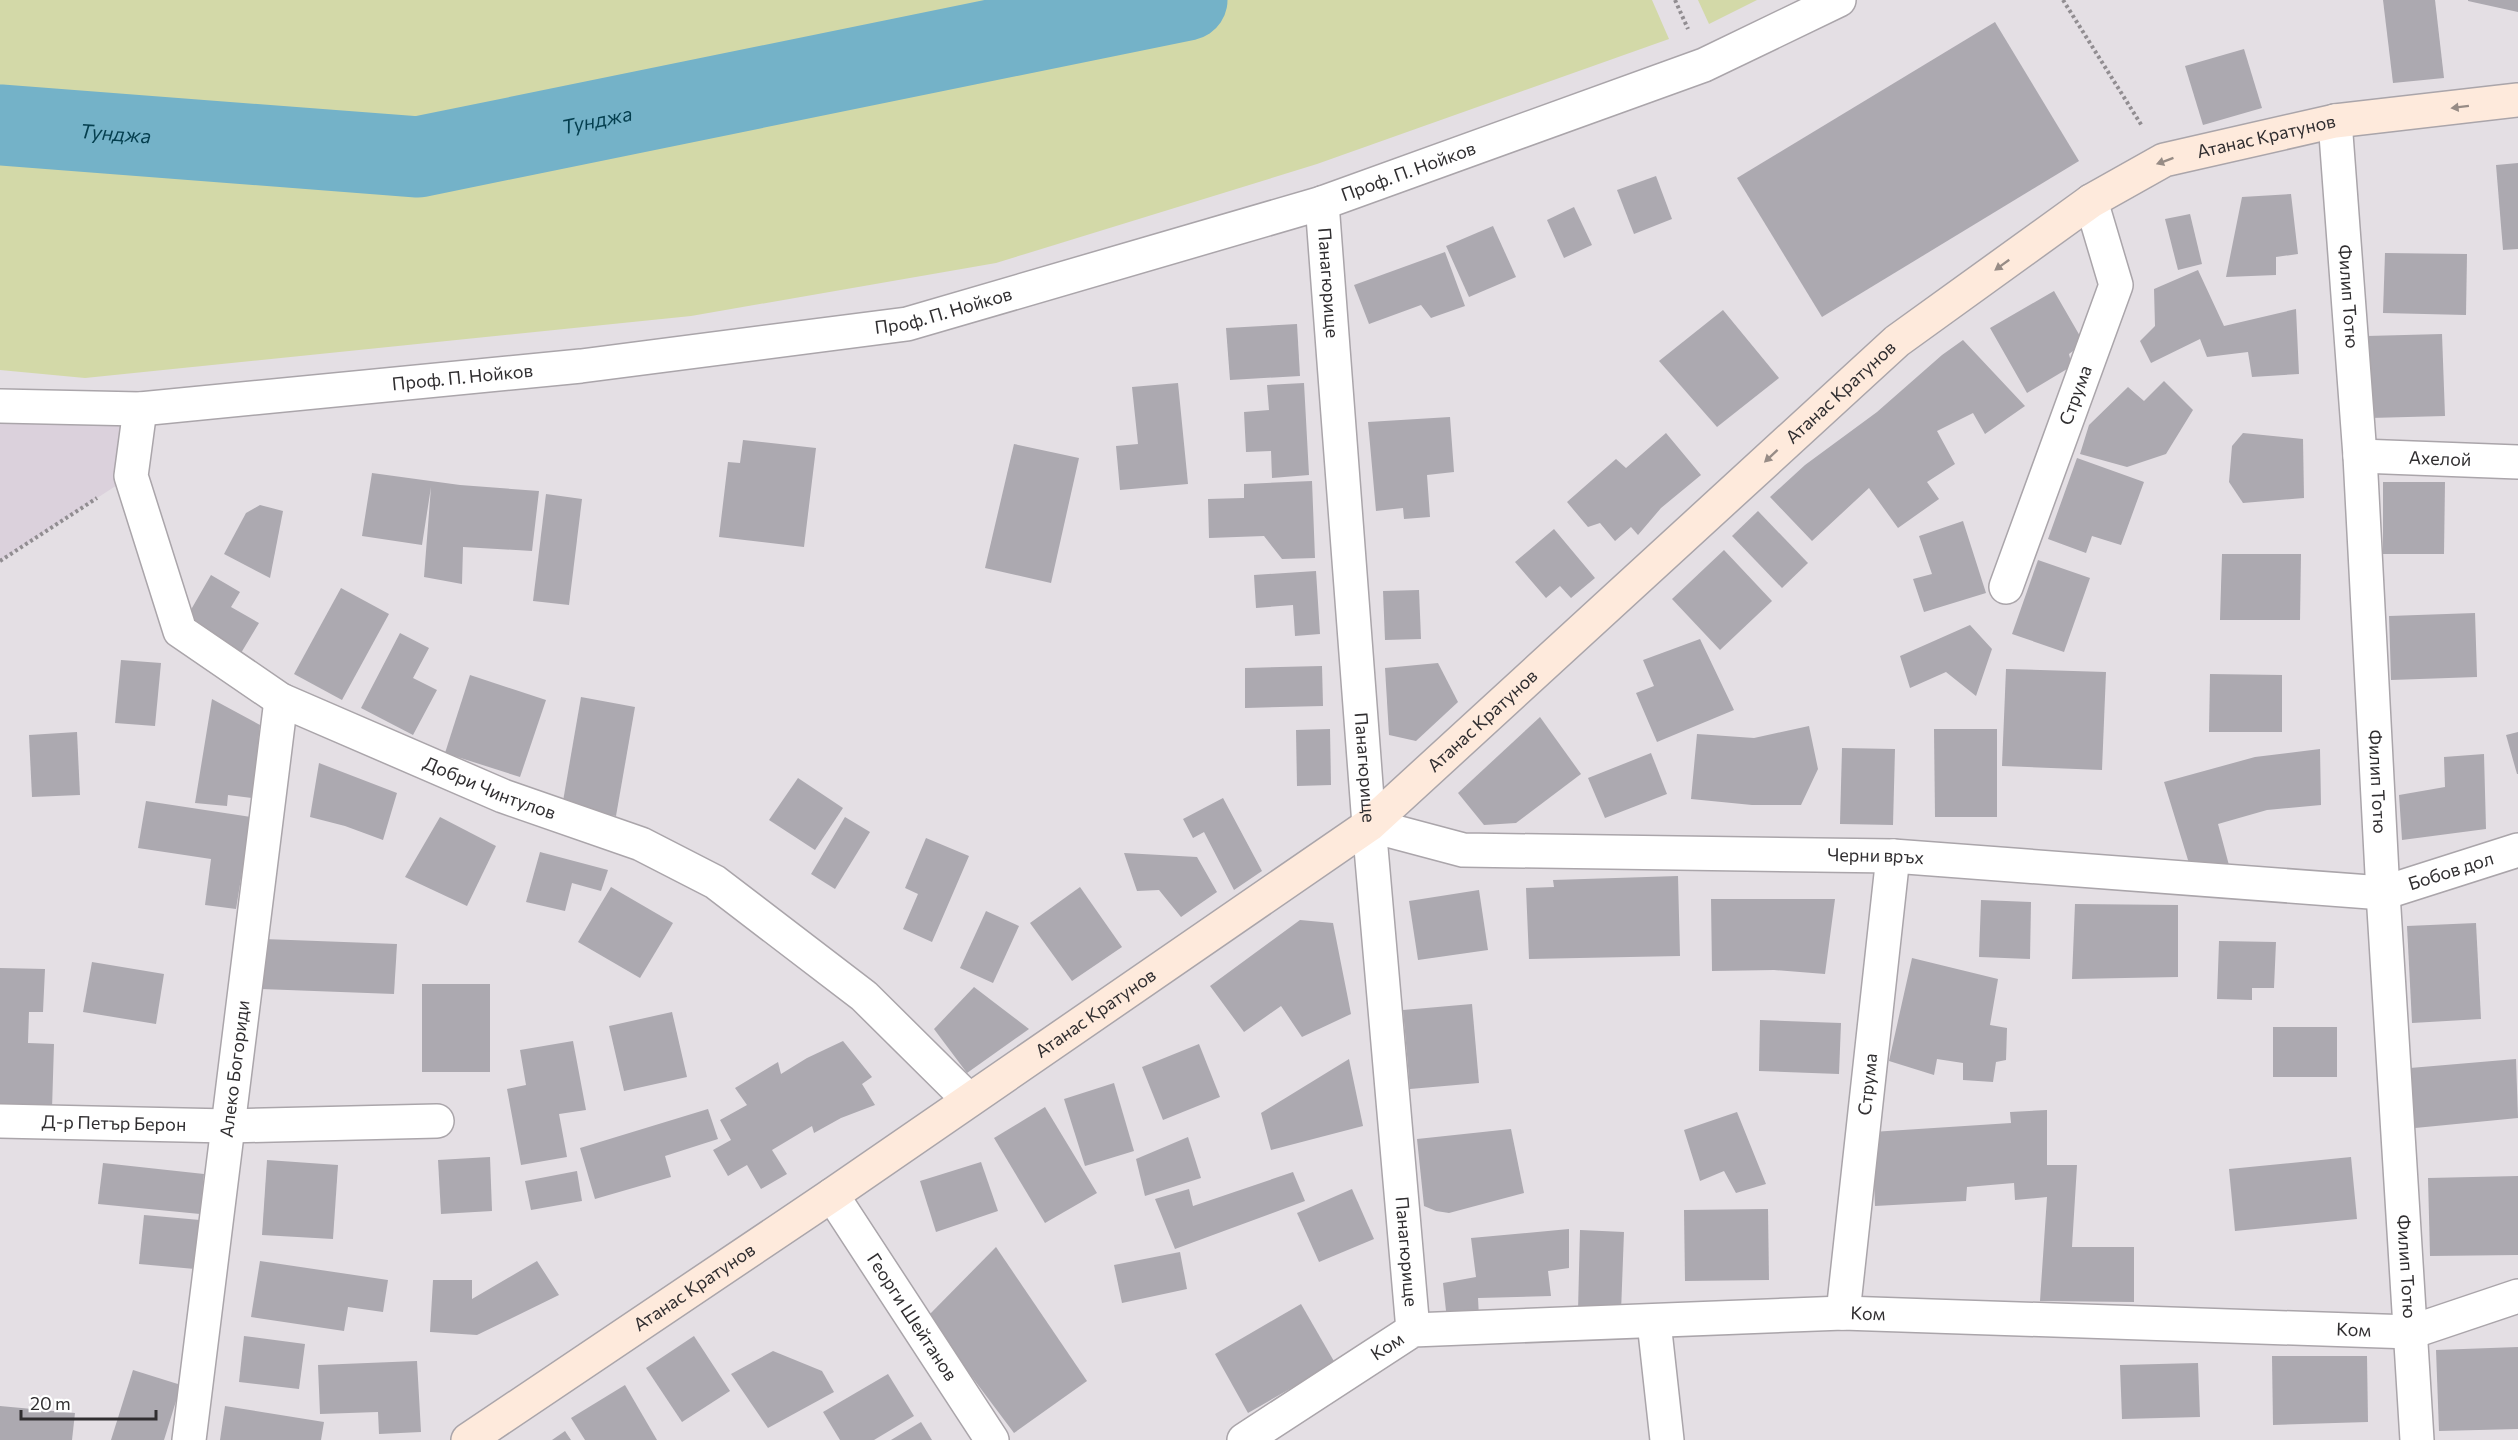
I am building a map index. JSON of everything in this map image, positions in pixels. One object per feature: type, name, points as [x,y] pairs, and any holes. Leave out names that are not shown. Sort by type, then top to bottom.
[{"type":"street","name":"Проф. П. Нойков","points":[[0,406],[140,409],[581,366],[907,324],[1322,203],[1704,65],[1839,0]]},
{"type":"street","name":"Атанас Кратунов","points":[[468,1440],[832,1195],[1369,825],[1897,341],[2091,201],[2164,160],[2335,121],[2518,100]]},
{"type":"street","name":"Филип Тотю","points":[[2335,121],[2360,456],[2417,1440]]},
{"type":"street","name":"Струма","points":[[2006,587],[2116,285],[2091,201]]},
{"type":"street","name":"Панагюрище","points":[[1322,203],[1369,825],[1413,1330]]},
{"type":"street","name":"Добри Чинтулов","points":[[140,409],[131,476],[180,631],[282,700],[503,796],[641,844],[716,882],[864,996],[969,1100]]},
{"type":"street","name":"Ахелой","points":[[2360,456],[2518,462]]},
{"type":"street","name":"Алеко Богориди","points":[[189,1440],[282,700]]},
{"type":"street","name":"Черни връх","points":[[1369,825],[1463,850],[1893,856],[2384,892]]},
{"type":"street","name":"Бобов дол","points":[[2384,892],[2518,850]]},
{"type":"street","name":"Струма","points":[[1843,1313],[1893,856]]},
{"type":"street","name":"Д-р Петър Берон","points":[[0,1121],[228,1126],[437,1121]]},
{"type":"street","name":"Георги Шейтанов","points":[[832,1195],[992,1440]]},
{"type":"street","name":"Ком","points":[[1244,1440],[1413,1330],[1843,1313],[2411,1332],[2518,1296]]},
{"type":"street","points":[[1654,1322],[1667,1440]]},
{"type":"path","points":[[2063,0],[2164,160]]},
{"type":"path","points":[[0,561],[131,476]]},
{"type":"shaded area","points":[[0,406],[140,409],[131,476],[0,561]]},
{"type":"green space","points":[[0,0],[1652,0],[1669,39],[1317,164],[996,263],[691,316],[85,378],[0,370]]},
{"type":"green space","points":[[1698,0],[1757,0],[1709,24]]},
{"type":"building","points":[[2383,0],[2435,0],[2444,78],[2393,83]]},
{"type":"building","points":[[2518,0],[2518,12],[2468,1]]},
{"type":"building","points":[[1995,22],[2079,161],[1822,317],[1737,178]]},
{"type":"building","points":[[2244,49],[2262,108],[2203,125],[2185,66]]},
{"type":"building","points":[[2518,163],[2518,249],[2503,250],[2496,165]]},
{"type":"building","points":[[1656,176],[1672,219],[1634,234],[1617,190]]},
{"type":"building","points":[[2291,194],[2298,254],[2276,257],[2276,275],[2226,277],[2242,197]]},
{"type":"building","points":[[1574,207],[1592,245],[1564,258],[1547,220]]},
{"type":"building","points":[[2190,214],[2202,264],[2178,270],[2165,219]]},
{"type":"building","points":[[1493,226],[1516,277],[1469,297],[1446,246]]},
{"type":"building","points":[[1445,252],[1465,306],[1431,318],[1421,305],[1369,324],[1354,285]]},
{"type":"building","points":[[2385,253],[2467,254],[2466,315],[2383,313]]},
{"type":"building","points":[[2198,270],[2224,326],[2296,309],[2299,374],[2252,377],[2248,352],[2207,357],[2200,339],[2151,363],[2140,341],[2155,326],[2154,289]]},
{"type":"building","points":[[2054,291],[2084,343],[2069,354],[2072,366],[2027,393],[1990,328]]},
{"type":"building","points":[[1723,310],[1779,378],[1717,427],[1659,361]]},
{"type":"building","points":[[1297,324],[1300,376],[1230,380],[1226,328]]},
{"type":"building","points":[[2442,334],[2445,416],[2370,418],[2367,336]]},
{"type":"building","points":[[1963,340],[2025,406],[1985,434],[1973,413],[1937,431],[1955,464],[1927,482],[1939,499],[1898,528],[1869,488],[1812,541],[1770,497],[1805,465],[1877,412],[1942,355]]},
{"type":"building","points":[[2164,381],[2193,410],[2166,454],[2127,467],[2080,454],[2089,425],[2128,387],[2144,401]]},
{"type":"building","points":[[1178,383],[1188,484],[1120,490],[1116,446],[1138,444],[1132,387]]},
{"type":"building","points":[[1304,383],[1309,475],[1272,478],[1271,451],[1246,452],[1244,412],[1269,410],[1267,385]]},
{"type":"building","points":[[1450,417],[1454,472],[1427,475],[1430,517],[1404,519],[1403,508],[1376,511],[1368,422]]},
{"type":"building","points":[[1666,433],[1701,475],[1661,508],[1638,535],[1631,527],[1615,541],[1600,523],[1588,527],[1567,502],[1616,459],[1626,468]]},
{"type":"building","points":[[2243,433],[2303,439],[2304,498],[2243,503],[2229,482],[2232,446]]},
{"type":"building","points":[[743,440],[816,448],[804,547],[719,537],[728,462],[740,463]]},
{"type":"building","points":[[1014,444],[1079,458],[1051,583],[985,568]]},
{"type":"building","points":[[2077,458],[2144,482],[2121,545],[2092,536],[2086,553],[2048,539]]},
{"type":"building","points":[[372,473],[460,485],[539,491],[532,551],[463,547],[462,584],[424,577],[431,487],[422,545],[362,536]]},
{"type":"building","points":[[1312,481],[1315,558],[1282,559],[1264,536],[1209,538],[1208,499],[1244,498],[1244,484]]},
{"type":"building","points":[[2383,482],[2445,482],[2444,554],[2383,554]]},
{"type":"building","points":[[546,494],[582,499],[569,605],[533,601]]},
{"type":"building","points":[[260,505],[283,511],[270,578],[224,554],[246,513]]},
{"type":"building","points":[[1758,511],[1808,563],[1782,588],[1732,536]]},
{"type":"building","points":[[1963,521],[1986,593],[1924,612],[1913,579],[1932,574],[1919,536]]},
{"type":"building","points":[[1554,529],[1595,578],[1571,598],[1560,586],[1546,598],[1515,562]]},
{"type":"building","points":[[1724,550],[1772,601],[1720,650],[1672,599]]},
{"type":"building","points":[[2222,554],[2301,554],[2300,620],[2220,620]]},
{"type":"building","points":[[2038,560],[2090,578],[2064,652],[2012,634]]},
{"type":"building","points":[[1316,571],[1320,634],[1295,636],[1293,605],[1256,608],[1254,575]]},
{"type":"building","points":[[211,575],[240,592],[231,607],[259,623],[241,653],[185,620]]},
{"type":"building","points":[[341,588],[389,614],[342,700],[294,674]]},
{"type":"building","points":[[1419,590],[1421,639],[1385,640],[1383,591]]},
{"type":"building","points":[[2475,613],[2477,677],[2391,680],[2389,616]]},
{"type":"building","points":[[1970,625],[1992,649],[1976,696],[1946,672],[1910,688],[1900,656]]},
{"type":"building","points":[[400,633],[429,648],[413,678],[437,690],[413,735],[361,708]]},
{"type":"building","points":[[1700,639],[1734,710],[1657,742],[1636,693],[1654,686],[1643,660]]},
{"type":"building","points":[[121,660],[161,663],[155,726],[115,723]]},
{"type":"building","points":[[1438,663],[1458,702],[1416,741],[1389,735],[1385,668]]},
{"type":"building","points":[[1322,666],[1323,706],[1245,708],[1245,668]]},
{"type":"building","points":[[2006,669],[2106,672],[2102,770],[2002,766]]},
{"type":"building","points":[[2210,674],[2282,675],[2282,732],[2209,732]]},
{"type":"building","points":[[470,675],[546,700],[520,777],[445,753]]},
{"type":"building","points":[[581,697],[635,707],[616,816],[562,807]]},
{"type":"building","points":[[212,699],[260,725],[252,798],[228,795],[227,806],[195,803]]},
{"type":"building","points":[[1540,717],[1581,774],[1516,823],[1484,825],[1458,793]]},
{"type":"building","points":[[1809,726],[1818,769],[1801,805],[1752,805],[1691,799],[1697,734],[1754,738]]},
{"type":"building","points":[[1330,729],[1331,785],[1297,786],[1296,730]]},
{"type":"building","points":[[1934,729],[1997,729],[1997,817],[1935,817]]},
{"type":"building","points":[[77,732],[80,795],[32,797],[29,735]]},
{"type":"building","points":[[2518,732],[2518,774],[2517,774],[2506,735]]},
{"type":"building","points":[[1842,748],[1895,749],[1893,825],[1840,824]]},
{"type":"building","points":[[2320,749],[2321,805],[2267,810],[2218,824],[2230,869],[2192,873],[2164,782],[2255,757]]},
{"type":"building","points":[[1651,753],[1667,794],[1605,818],[1588,778]]},
{"type":"building","points":[[2484,754],[2486,829],[2402,840],[2399,795],[2445,787],[2444,757]]},
{"type":"building","points":[[319,763],[397,793],[383,840],[345,826],[310,817]]},
{"type":"building","points":[[798,778],[843,808],[815,850],[769,820]]},
{"type":"building","points":[[1223,798],[1262,871],[1234,890],[1204,832],[1193,838],[1183,819]]},
{"type":"building","points":[[146,801],[251,817],[236,909],[205,905],[211,859],[138,848]]},
{"type":"building","points":[[440,817],[496,846],[467,906],[405,877]]},
{"type":"building","points":[[845,817],[870,832],[835,889],[811,874]]},
{"type":"building","points":[[926,838],[969,856],[932,942],[903,929],[918,894],[905,888]]},
{"type":"building","points":[[540,852],[608,870],[601,891],[572,883],[565,911],[526,902]]},
{"type":"building","points":[[1124,853],[1197,857],[1217,892],[1181,917],[1159,890],[1137,891]]},
{"type":"building","points":[[1678,876],[1680,956],[1529,959],[1526,888],[1554,887],[1553,880]]},
{"type":"building","points":[[611,887],[673,923],[640,978],[578,942]]},
{"type":"building","points":[[1080,887],[1122,947],[1072,981],[1030,923]]},
{"type":"building","points":[[1479,890],[1488,950],[1418,960],[1409,901]]},
{"type":"building","points":[[1711,899],[1835,899],[1825,974],[1774,970],[1712,971]]},
{"type":"building","points":[[1981,900],[2031,902],[2030,959],[1979,957]]},
{"type":"building","points":[[2075,904],[2178,905],[2178,977],[2072,979]]},
{"type":"building","points":[[986,911],[1019,926],[993,983],[960,968]]},
{"type":"building","points":[[1300,920],[1333,923],[1351,1014],[1302,1037],[1281,1006],[1244,1032],[1210,986]]},
{"type":"building","points":[[2476,923],[2481,1019],[2412,1023],[2407,926]]},
{"type":"building","points":[[264,939],[397,944],[394,994],[261,989]]},
{"type":"building","points":[[2219,941],[2276,942],[2274,988],[2252,988],[2252,1000],[2217,999]]},
{"type":"building","points":[[1912,958],[1998,979],[1990,1025],[2007,1028],[2006,1060],[1996,1062],[1993,1082],[1963,1080],[1963,1063],[1937,1059],[1934,1075],[1889,1061]]},
{"type":"building","points":[[92,962],[164,974],[156,1024],[83,1012]]},
{"type":"building","points":[[0,968],[45,969],[43,1012],[29,1012],[28,1043],[54,1044],[52,1109],[0,1107]]},
{"type":"building","points":[[422,984],[490,984],[490,1072],[422,1072]]},
{"type":"building","points":[[974,987],[1029,1029],[967,1073],[934,1029]]},
{"type":"building","points":[[1472,1004],[1479,1083],[1410,1089],[1403,1010]]},
{"type":"building","points":[[672,1012],[687,1077],[624,1091],[609,1026]]},
{"type":"building","points":[[1760,1020],[1841,1023],[1839,1074],[1759,1071]]},
{"type":"building","points":[[2273,1027],[2337,1027],[2337,1077],[2273,1077]]},
{"type":"building","points":[[573,1041],[586,1110],[559,1114],[567,1157],[521,1165],[507,1089],[526,1085],[520,1050]]},
{"type":"building","points":[[843,1041],[872,1077],[862,1084],[875,1105],[841,1118],[814,1133],[812,1126],[772,1150],[787,1174],[761,1189],[747,1165],[728,1176],[713,1150],[731,1140],[720,1120],[747,1105],[735,1088],[778,1062],[781,1074],[807,1058]]},
{"type":"building","points":[[1199,1044],[1220,1097],[1163,1120],[1142,1067]]},
{"type":"building","points":[[1349,1059],[1363,1126],[1271,1150],[1261,1113]]},
{"type":"building","points":[[2516,1059],[2518,1118],[2415,1128],[2410,1068]]},
{"type":"building","points":[[1114,1083],[1134,1151],[1085,1166],[1064,1099]]},
{"type":"building","points":[[1045,1107],[1097,1193],[1045,1223],[994,1138]]},
{"type":"building","points":[[708,1109],[718,1139],[665,1156],[671,1177],[595,1199],[580,1148]]},
{"type":"building","points":[[2047,1110],[2047,1165],[2077,1165],[2072,1247],[2134,1247],[2134,1302],[2040,1301],[2047,1197],[2015,1200],[2014,1183],[1967,1187],[1966,1201],[1875,1206],[1872,1132],[2011,1123],[2010,1112]]},
{"type":"building","points":[[1737,1112],[1766,1184],[1736,1193],[1724,1171],[1700,1181],[1684,1130]]},
{"type":"building","points":[[1511,1129],[1524,1193],[1449,1213],[1424,1206],[1417,1139]]},
{"type":"building","points":[[1188,1137],[1201,1178],[1145,1196],[1136,1159]]},
{"type":"building","points":[[490,1157],[492,1211],[441,1214],[438,1160]]},
{"type":"building","points":[[2351,1157],[2357,1219],[2235,1231],[2229,1169]]},
{"type":"building","points":[[267,1160],[338,1165],[333,1239],[262,1235]]},
{"type":"building","points":[[981,1162],[998,1211],[936,1232],[920,1181]]},
{"type":"building","points":[[103,1163],[204,1174],[200,1214],[98,1204]]},
{"type":"building","points":[[577,1171],[582,1201],[531,1210],[525,1181]]},
{"type":"building","points":[[1293,1172],[1305,1201],[1175,1249],[1155,1199],[1189,1189],[1193,1206]]},
{"type":"building","points":[[2518,1176],[2518,1255],[2430,1256],[2428,1178]]},
{"type":"building","points":[[1352,1189],[1374,1239],[1319,1262],[1297,1213]]},
{"type":"building","points":[[1768,1209],[1769,1280],[1685,1281],[1684,1210]]},
{"type":"building","points":[[144,1215],[200,1220],[195,1269],[139,1264]]},
{"type":"building","points":[[1569,1229],[1569,1268],[1548,1271],[1551,1296],[1478,1298],[1479,1317],[1447,1320],[1443,1283],[1476,1277],[1471,1238]]},
{"type":"building","points":[[1580,1230],[1624,1232],[1621,1312],[1578,1311]]},
{"type":"building","points":[[996,1247],[1087,1381],[1014,1433],[927,1317]]},
{"type":"building","points":[[1180,1252],[1187,1289],[1122,1303],[1114,1265]]},
{"type":"building","points":[[260,1261],[388,1280],[383,1312],[348,1307],[344,1331],[251,1317]]},
{"type":"building","points":[[537,1261],[559,1295],[477,1335],[430,1332],[433,1280],[472,1280],[472,1299]]},
{"type":"building","points":[[1301,1304],[1335,1363],[1248,1413],[1215,1354]]},
{"type":"building","points":[[244,1336],[305,1344],[299,1389],[239,1382]]},
{"type":"building","points":[[694,1336],[730,1391],[682,1422],[646,1368]]},
{"type":"building","points":[[2518,1347],[2518,1429],[2439,1431],[2436,1350]]},
{"type":"building","points":[[773,1351],[822,1371],[834,1392],[768,1428],[731,1374]]},
{"type":"building","points":[[2272,1356],[2367,1356],[2368,1422],[2273,1425]]},
{"type":"building","points":[[417,1361],[421,1432],[379,1434],[378,1412],[320,1414],[318,1365]]},
{"type":"building","points":[[2198,1363],[2200,1417],[2122,1419],[2120,1365]]},
{"type":"building","points":[[133,1370],[181,1385],[164,1440],[111,1440]]},
{"type":"building","points":[[888,1374],[914,1416],[874,1440],[840,1440],[823,1412]]},
{"type":"building","points":[[625,1385],[657,1440],[585,1440],[571,1418]]},
{"type":"building","points":[[0,1406],[75,1413],[72,1440],[0,1440]]},
{"type":"building","points":[[225,1406],[324,1422],[321,1440],[220,1440]]},
{"type":"building","points":[[921,1422],[932,1440],[891,1440]]},
{"type":"building","points":[[565,1431],[571,1440],[552,1440]]},
{"type":"waterway","name":"Тунджа","points":[[0,125],[418,157],[1187,0]]}]
